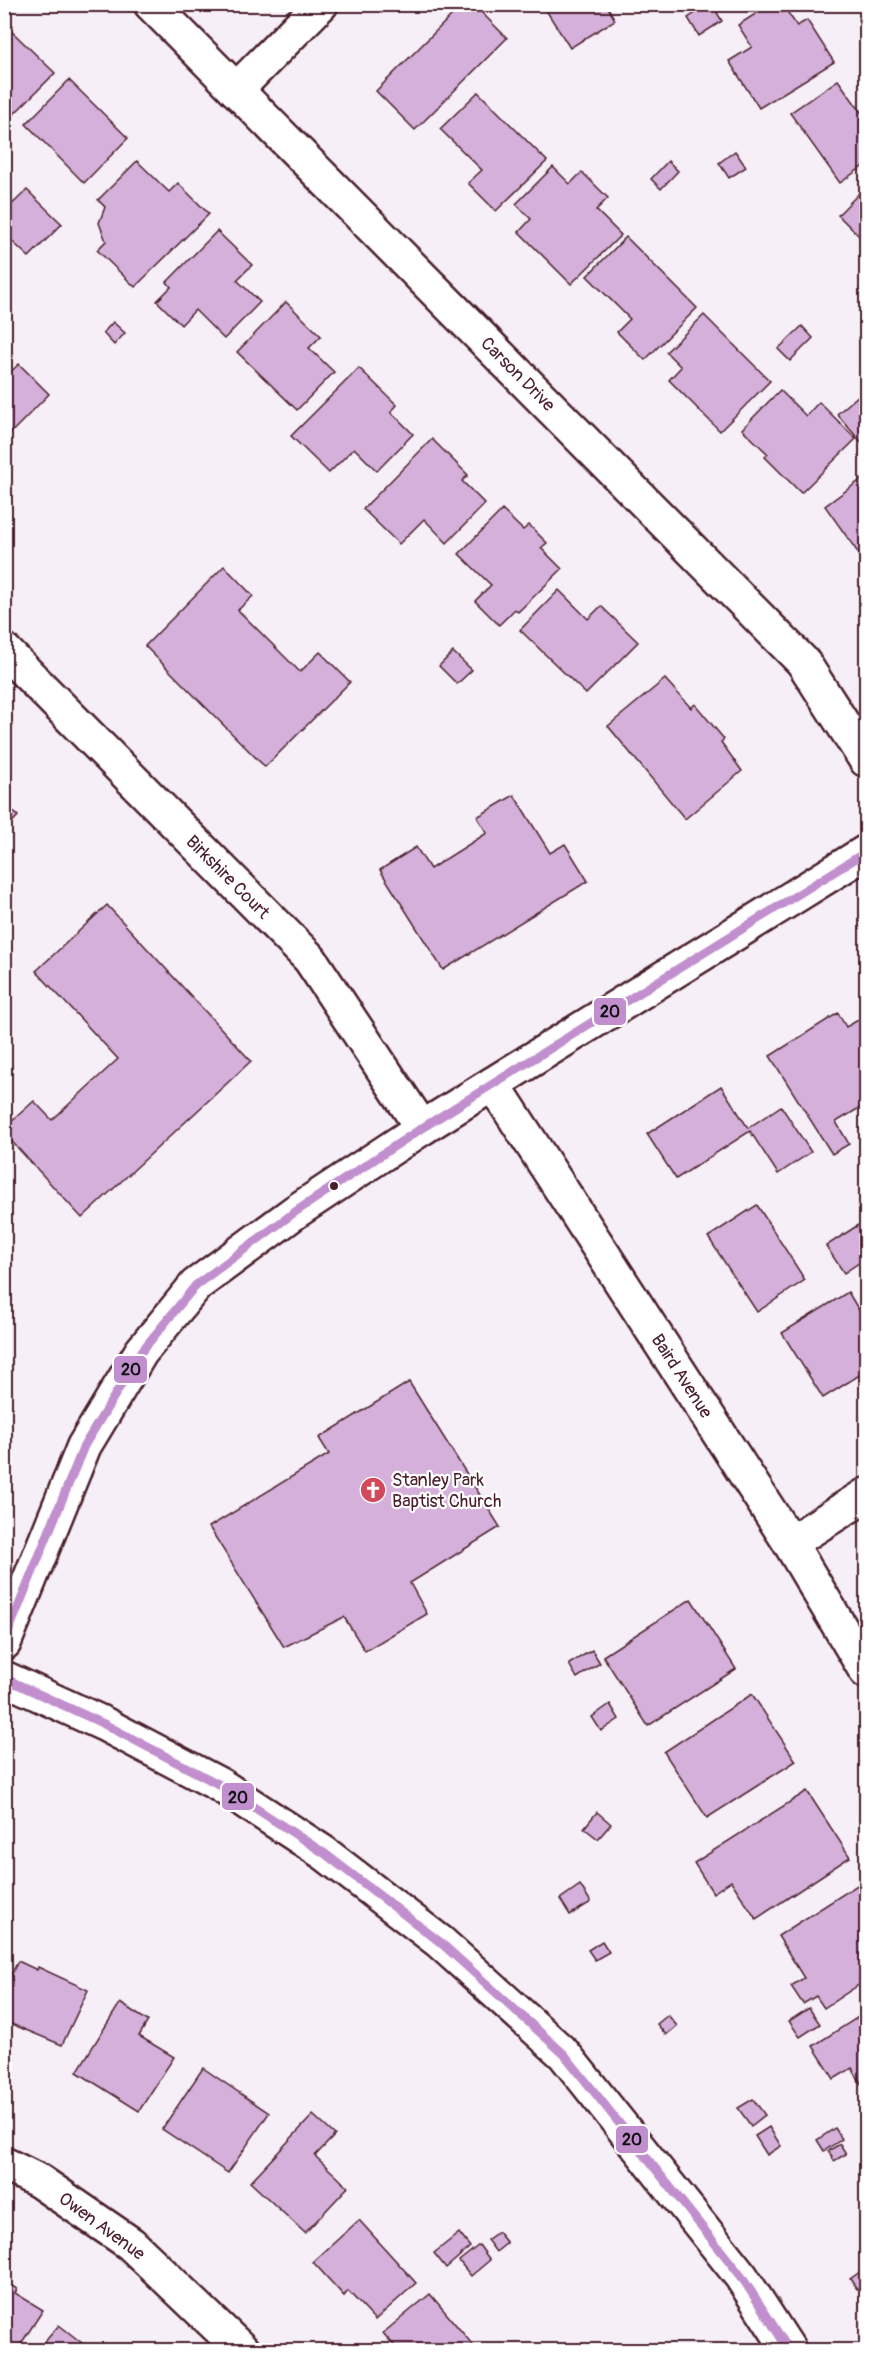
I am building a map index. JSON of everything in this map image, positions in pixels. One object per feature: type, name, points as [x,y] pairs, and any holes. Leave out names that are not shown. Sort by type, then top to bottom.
[{"type":"street","name":"Carson Drive","points":[[151,4],[803,662],[867,760]]},
{"type":"street","points":[[236,90],[321,4]]},
{"type":"street","name":"Birkshire Court","points":[[4,650],[310,959],[422,1128]]},
{"type":"street","points":[[4,1643],[84,1446],[141,1352],[196,1285],[295,1212],[422,1128],[867,852]]},
{"type":"street","name":"Baird Avenue","points":[[493,1084],[790,1543],[867,1671]]},
{"type":"street","points":[[790,1543],[867,1496]]},
{"type":"street","points":[[4,1678],[104,1724],[220,1785],[324,1853],[440,1942],[564,2054],[741,2276],[789,2350]]},
{"type":"street","name":"Owen Avenue","points":[[4,2164],[39,2181],[131,2244],[242,2350]]},
{"type":"building","points":[[463,4],[473,4],[507,38],[415,130],[376,91]]},
{"type":"building","points":[[542,4],[606,4],[615,20],[570,48]]},
{"type":"building","points":[[712,4],[722,21],[699,36],[688,18]]},
{"type":"building","points":[[771,4],[782,4],[797,26],[807,20],[834,62],[759,108],[729,61],[752,47],[738,25]]},
{"type":"building","points":[[4,24],[55,73],[11,117],[4,111]]},
{"type":"building","points":[[69,80],[128,138],[84,183],[26,124]]},
{"type":"building","points":[[838,80],[866,119],[866,164],[840,183],[790,113]]},
{"type":"building","points":[[478,92],[547,161],[496,211],[468,183],[482,170],[440,129]]},
{"type":"building","points":[[735,151],[746,167],[729,178],[719,163]]},
{"type":"building","points":[[137,161],[169,192],[178,183],[209,214],[135,287],[97,250],[106,241],[99,223],[105,207],[98,200]]},
{"type":"building","points":[[668,161],[678,171],[661,189],[651,179]]},
{"type":"building","points":[[553,167],[570,184],[582,172],[608,198],[596,210],[621,235],[571,284],[519,232],[531,219],[516,204]]},
{"type":"building","points":[[866,186],[866,243],[838,215]]},
{"type":"building","points":[[27,190],[62,224],[29,257],[4,234],[4,212]]},
{"type":"building","points":[[217,231],[252,265],[237,280],[260,302],[224,339],[195,310],[181,325],[157,301],[171,287],[167,282]]},
{"type":"building","points":[[626,237],[697,308],[645,360],[617,332],[630,319],[587,276]]},
{"type":"building","points":[[286,302],[321,336],[309,348],[334,372],[297,410],[237,352]]},
{"type":"building","points":[[704,315],[770,381],[720,431],[669,380],[681,367],[666,352]]},
{"type":"building","points":[[113,322],[125,333],[114,345],[103,333]]},
{"type":"building","points":[[802,326],[813,338],[790,361],[778,349]]},
{"type":"building","points":[[19,364],[49,394],[4,440],[4,378]]},
{"type":"building","points":[[359,368],[397,405],[391,412],[413,434],[377,471],[354,448],[329,473],[291,436]]},
{"type":"building","points":[[866,389],[866,448],[837,414]]},
{"type":"building","points":[[780,390],[806,416],[819,402],[856,439],[801,493],[765,457],[768,454],[742,429]]},
{"type":"building","points":[[432,439],[468,475],[462,481],[485,504],[447,543],[424,519],[399,544],[363,509]]},
{"type":"building","points":[[866,476],[866,564],[825,506]]},
{"type":"building","points":[[502,510],[523,530],[529,525],[547,543],[541,548],[562,569],[518,612],[515,609],[499,625],[475,601],[491,585],[459,554]]},
{"type":"building","points":[[224,566],[253,596],[238,610],[300,672],[320,652],[350,682],[265,767],[145,646]]},
{"type":"building","points":[[559,590],[588,619],[601,606],[638,642],[586,694],[520,630]]},
{"type":"building","points":[[453,652],[472,670],[457,684],[439,666]]},
{"type":"building","points":[[665,679],[691,708],[695,704],[724,739],[721,742],[742,771],[685,819],[608,726]]},
{"type":"building","points":[[514,795],[550,853],[565,844],[588,881],[443,970],[380,870],[416,847],[430,869],[487,833],[477,817]]},
{"type":"building","points":[[4,803],[18,816],[4,831]]},
{"type":"building","points":[[107,905],[251,1061],[82,1218],[4,1133],[4,1128],[34,1101],[52,1120],[118,1059],[36,971]]},
{"type":"building","points":[[838,1013],[846,1027],[860,1019],[866,1030],[866,1104],[836,1122],[849,1144],[832,1154],[770,1056]]},
{"type":"building","points":[[721,1086],[748,1128],[781,1106],[811,1152],[778,1174],[750,1131],[676,1179],[647,1134]]},
{"type":"building","points":[[757,1205],[805,1280],[757,1312],[708,1237]]},
{"type":"building","points":[[866,1220],[866,1258],[844,1273],[826,1246]]},
{"type":"building","points":[[848,1292],[866,1322],[866,1371],[823,1398],[782,1333]]},
{"type":"building","name":"Stanley Park Baptist Church","points":[[409,1382],[500,1527],[410,1583],[427,1614],[365,1651],[344,1617],[284,1647],[209,1527],[329,1454],[319,1438]]},
{"type":"building","points":[[691,1599],[736,1669],[648,1726],[603,1656]]},
{"type":"building","points":[[592,1650],[600,1663],[577,1678],[569,1664]]},
{"type":"building","points":[[752,1694],[796,1761],[707,1818],[664,1752]]},
{"type":"building","points":[[610,1704],[619,1719],[601,1731],[592,1717]]},
{"type":"building","points":[[807,1791],[850,1857],[756,1919],[731,1881],[713,1893],[694,1863]]},
{"type":"building","points":[[597,1812],[611,1824],[598,1839],[584,1828]]},
{"type":"building","points":[[862,1882],[866,1889],[866,1980],[824,2008],[816,1996],[803,2004],[791,1986],[804,1978],[778,1936]]},
{"type":"building","points":[[580,1885],[591,1902],[570,1915],[560,1899]]},
{"type":"building","points":[[602,1941],[609,1952],[595,1960],[588,1950]]},
{"type":"building","points":[[18,1961],[37,1970],[38,1967],[88,1990],[62,2045],[4,2021],[4,1989]]},
{"type":"building","points":[[120,2003],[148,2021],[139,2036],[174,2057],[139,2111],[77,2072]]},
{"type":"building","points":[[809,2008],[820,2024],[800,2037],[789,2021]]},
{"type":"building","points":[[866,2012],[866,2092],[852,2068],[834,2079],[813,2046]]},
{"type":"building","points":[[668,2015],[677,2026],[666,2035],[657,2024]]},
{"type":"building","points":[[203,2068],[269,2113],[228,2173],[162,2129]]},
{"type":"building","points":[[753,2099],[765,2115],[751,2126],[738,2108]]},
{"type":"building","points":[[313,2115],[335,2135],[315,2156],[348,2187],[305,2233],[250,2182]]},
{"type":"building","points":[[769,2127],[781,2146],[767,2155],[755,2136]]},
{"type":"building","points":[[835,2128],[842,2139],[824,2151],[817,2140]]},
{"type":"building","points":[[840,2144],[846,2154],[834,2161],[828,2151]]},
{"type":"building","points":[[359,2220],[416,2283],[375,2320],[348,2291],[344,2296],[313,2262]]},
{"type":"building","points":[[498,2232],[507,2243],[496,2252],[487,2240]]},
{"type":"building","points":[[459,2233],[470,2247],[446,2268],[434,2253]]},
{"type":"building","points":[[479,2245],[490,2260],[471,2276],[459,2261]]},
{"type":"building","points":[[863,2270],[866,2283],[857,2289],[850,2279]]},
{"type":"building","points":[[4,2281],[17,2289],[15,2293],[43,2310],[17,2350],[4,2350]]},
{"type":"building","points":[[430,2294],[477,2350],[398,2350],[383,2333]]},
{"type":"building","points":[[59,2325],[91,2350],[38,2350]]},
{"type":"transit line","name":"20","points":[[4,1642],[84,1446],[141,1352],[196,1285],[295,1212],[422,1128],[866,852]]},
{"type":"transit line","name":"20","points":[[4,1678],[104,1724],[220,1785],[324,1853],[440,1942],[564,2054],[741,2276],[789,2350]]},
{"type":"place","name":"Stanley Park Baptist Church","points":[[373,1490]]}]
